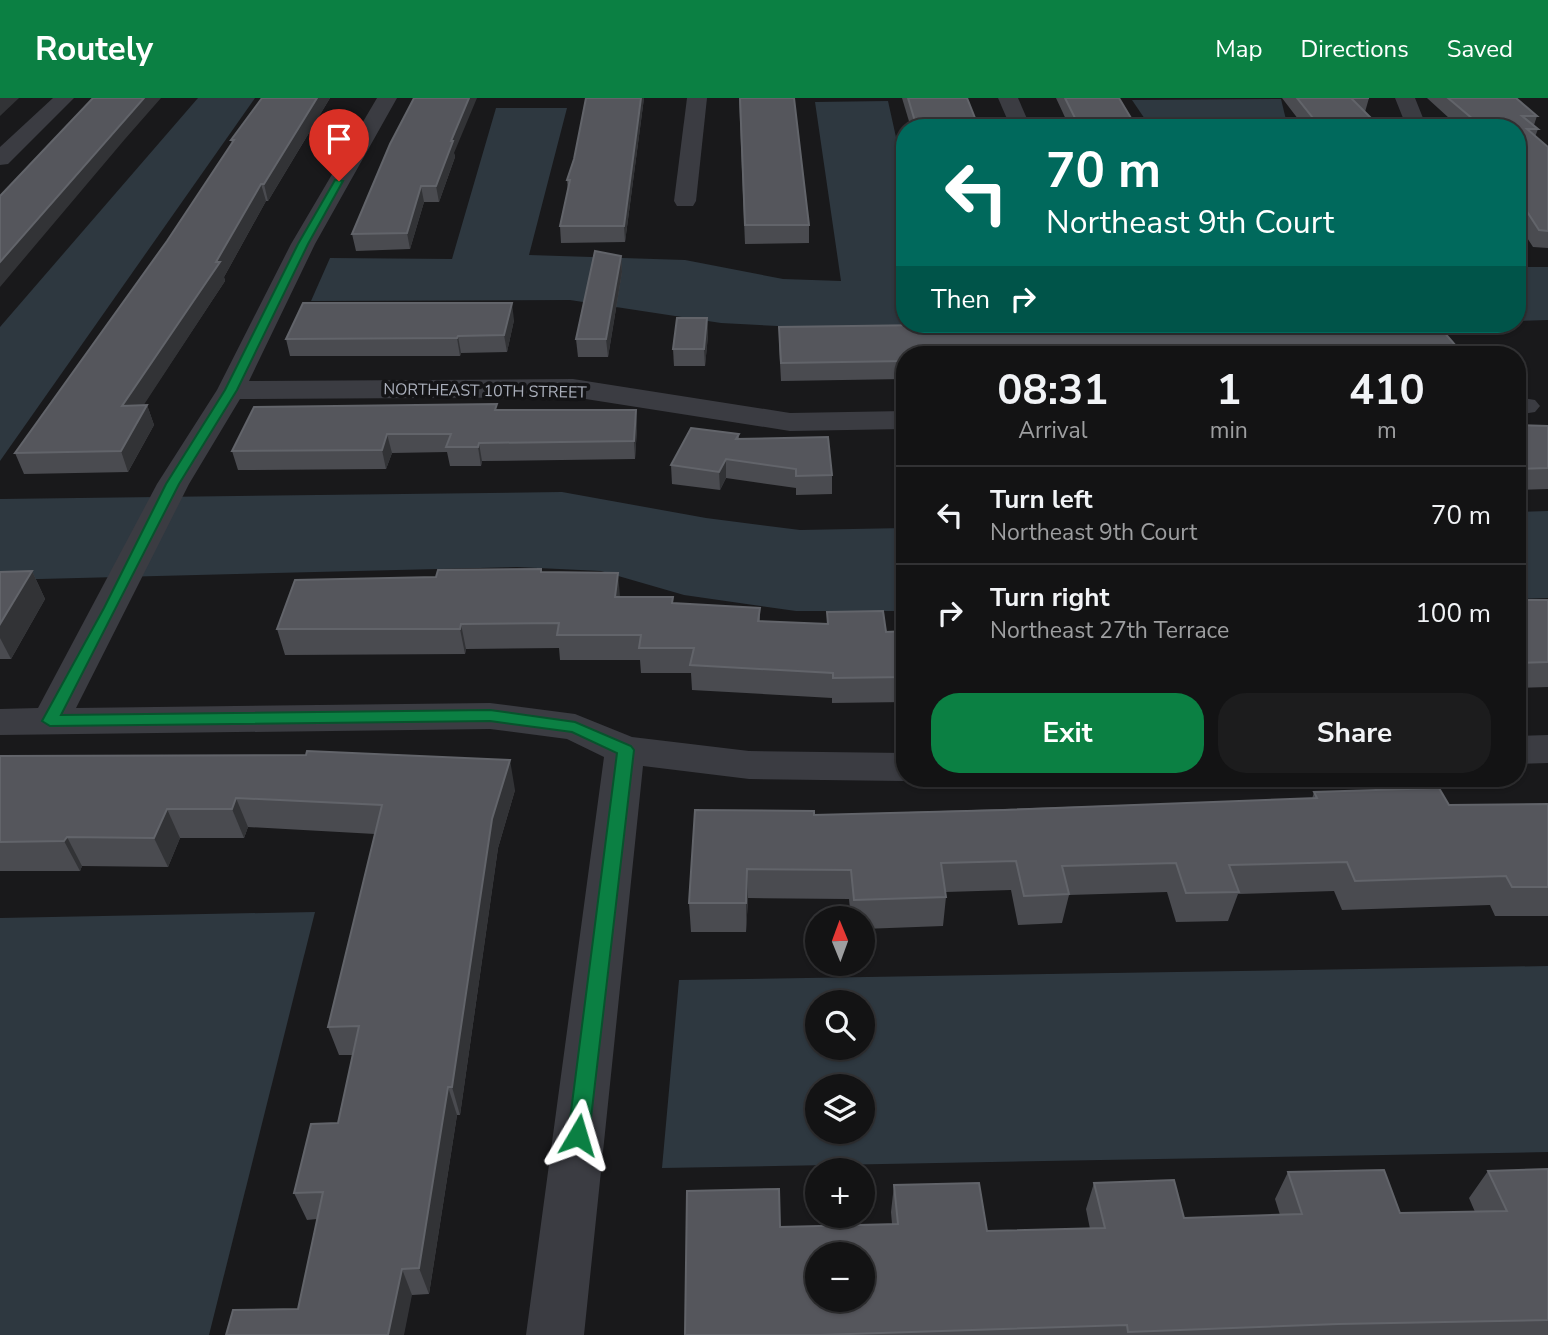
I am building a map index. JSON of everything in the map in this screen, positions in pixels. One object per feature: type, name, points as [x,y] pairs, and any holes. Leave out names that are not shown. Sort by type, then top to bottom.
[{"type":"street","points":[[0,159],[64,98]]},
{"type":"street","points":[[50,721],[173,484],[231,390],[303,244],[387,98]]},
{"type":"street","points":[[685,201],[697,98]]},
{"type":"street","points":[[1008,98],[1017,119]]},
{"type":"street","points":[[1405,98],[1413,119]]},
{"type":"street","name":"NORTHEAST 10TH STREET","points":[[231,390],[573,388],[790,422],[896,420]]},
{"type":"street","points":[[0,722],[490,716],[575,727],[625,750],[749,765],[896,767]]},
{"type":"street","points":[[1526,750],[1548,749]]},
{"type":"street","points":[[555,1335],[625,750]]},
{"type":"shaded area","points":[[198,98],[255,98],[0,461],[0,327]]},
{"type":"shaded area","points":[[1281,99],[1286,119],[1145,119],[1132,100]]},
{"type":"shaded area","points":[[888,101],[896,137],[896,326],[798,327],[721,323],[570,300],[311,301],[330,258],[452,259],[496,108],[567,108],[529,255],[685,260],[783,279],[841,281],[815,102]]},
{"type":"shaded area","points":[[1526,267],[1548,267],[1548,320],[1526,321]]},
{"type":"shaded area","points":[[562,492],[706,518],[800,530],[896,528],[896,611],[796,611],[684,595],[601,571],[517,567],[0,580],[0,499]]},
{"type":"shaded area","points":[[1548,511],[1548,598],[1526,599],[1526,512]]},
{"type":"shaded area","points":[[315,912],[209,1335],[0,1335],[0,918]]},
{"type":"shaded area","points":[[1548,966],[1548,1152],[875,1164],[875,1158],[805,1158],[805,1165],[662,1168],[679,980]]},
{"type":"building","points":[[93,98],[144,98],[0,262],[0,196]]},
{"type":"building","points":[[262,98],[317,98],[264,184],[261,184],[216,262],[220,262],[122,406],[147,405],[121,451],[15,453],[167,241],[234,140],[231,140]]},
{"type":"building","points":[[414,98],[469,98],[436,186],[421,186],[407,233],[352,234],[390,144]]},
{"type":"building","points":[[586,98],[641,98],[624,226],[560,226],[570,180],[567,180]]},
{"type":"building","points":[[740,98],[794,98],[809,225],[745,225]]},
{"type":"building","points":[[908,98],[967,98],[975,119],[914,119]]},
{"type":"building","points":[[1065,98],[1119,98],[1132,119],[1076,119]]},
{"type":"building","points":[[1297,98],[1351,98],[1372,119],[1314,119]]},
{"type":"building","points":[[1448,98],[1516,98],[1537,116],[1522,116],[1526,119],[1473,119]]},
{"type":"building","points":[[1526,119],[1538,129],[1527,129],[1548,147],[1548,231],[1539,230],[1526,210]]},
{"type":"building","points":[[595,251],[621,256],[606,339],[576,339]]},
{"type":"building","points":[[303,303],[512,303],[504,335],[457,338],[286,339]]},
{"type":"building","points":[[677,318],[707,318],[704,349],[673,349]]},
{"type":"building","points":[[896,325],[896,333],[1445,333],[1456,346],[896,346],[896,361],[781,363],[779,327]]},
{"type":"building","points":[[497,404],[495,410],[636,410],[634,441],[479,443],[478,447],[446,447],[451,434],[387,434],[382,450],[232,451],[254,407]]},
{"type":"building","points":[[1526,425],[1548,426],[1548,468],[1526,469]]},
{"type":"building","points":[[691,428],[739,434],[736,439],[828,437],[832,475],[796,476],[796,469],[726,459],[719,472],[671,465]]},
{"type":"building","points":[[541,569],[541,572],[618,573],[615,597],[673,597],[672,603],[760,608],[758,621],[828,624],[827,612],[883,611],[886,632],[896,631],[896,677],[833,678],[833,673],[690,665],[694,648],[639,648],[641,635],[557,635],[559,623],[461,624],[460,629],[277,629],[295,580],[436,577],[438,570]]},
{"type":"building","points":[[32,571],[0,624],[0,572]]},
{"type":"building","points":[[1526,600],[1548,600],[1548,662],[1526,663]]},
{"type":"building","points":[[307,751],[510,760],[492,819],[452,1087],[448,1087],[419,1268],[402,1269],[388,1335],[226,1335],[233,1310],[298,1309],[323,1192],[294,1193],[311,1124],[338,1123],[359,1026],[328,1027],[382,805],[236,798],[232,809],[167,809],[154,838],[67,837],[64,841],[0,842],[0,756],[306,755]]},
{"type":"building","points":[[1439,788],[1449,805],[1548,804],[1548,887],[1512,887],[1506,876],[1355,881],[1347,862],[1229,865],[1239,892],[1186,893],[1176,863],[1062,866],[1069,894],[1024,896],[1016,861],[941,863],[946,897],[854,900],[851,870],[747,869],[746,903],[689,903],[695,810],[814,811],[814,815],[1005,810],[1317,798],[1314,792]]},
{"type":"building","points":[[1548,1169],[1548,1320],[1128,1332],[1127,1325],[820,1335],[685,1335],[687,1191],[779,1189],[780,1227],[875,1228],[875,1225],[898,1224],[894,1185],[979,1183],[987,1231],[1105,1228],[1094,1183],[1174,1180],[1184,1218],[1302,1214],[1288,1172],[1384,1170],[1400,1213],[1507,1211],[1488,1171]]},
{"type":"route","points":[[339,181],[303,244],[231,390],[173,484],[50,721],[490,716],[575,727],[625,750],[578,1135]]}]
